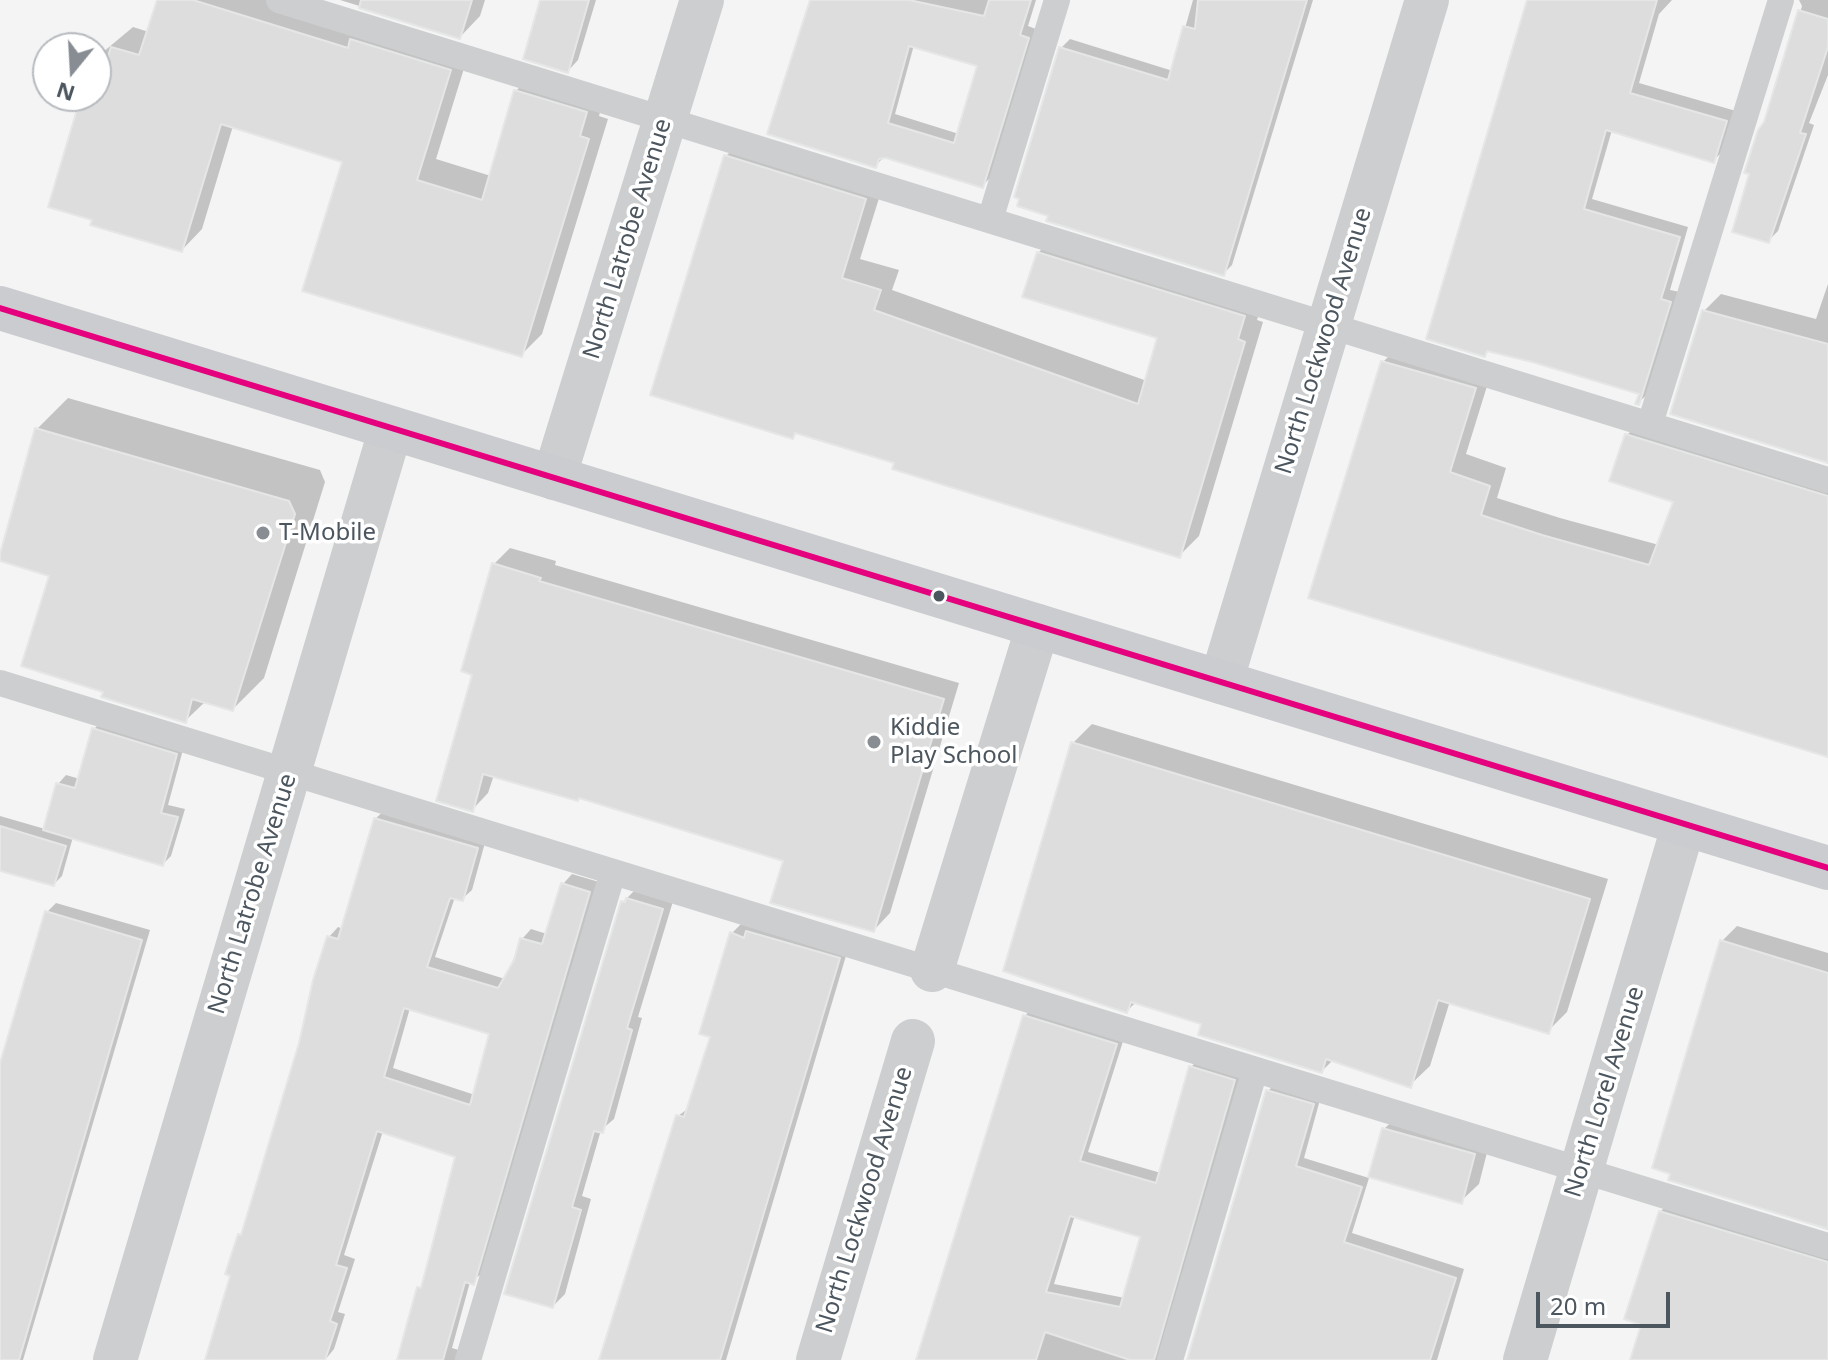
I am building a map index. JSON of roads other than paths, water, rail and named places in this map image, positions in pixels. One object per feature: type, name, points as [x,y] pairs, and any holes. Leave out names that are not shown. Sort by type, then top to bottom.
[{"type":"main road","points":[[0,308],[1828,868]]},
{"type":"street","name":"North Latrobe Avenue","points":[[554,478],[702,0]]},
{"type":"street","name":"North Lockwood Avenue","points":[[1221,682],[1427,0]]},
{"type":"street","name":"North Latrobe Avenue","points":[[115,1360],[391,428]]},
{"type":"street","points":[[932,970],[1038,626]]},
{"type":"street","name":"North Lorel Avenue","points":[[1525,1360],[1684,824]]},
{"type":"street","name":"North Lockwood Avenue","points":[[818,1360],[913,1041]]},
{"type":"lane","points":[[279,0],[335,8],[665,120],[1828,480]]},
{"type":"lane","points":[[990,220],[1057,0]]},
{"type":"lane","points":[[1650,424],[1781,0]]},
{"type":"lane","points":[[0,683],[1828,1246]]},
{"type":"lane","points":[[468,1360],[613,872]]},
{"type":"lane","points":[[1170,1360],[1255,1070]]},
{"type":"place","name":"T-Mobile","points":[[263,533]]},
{"type":"place","name":"Kiddie Play School","points":[[874,742]]}]
